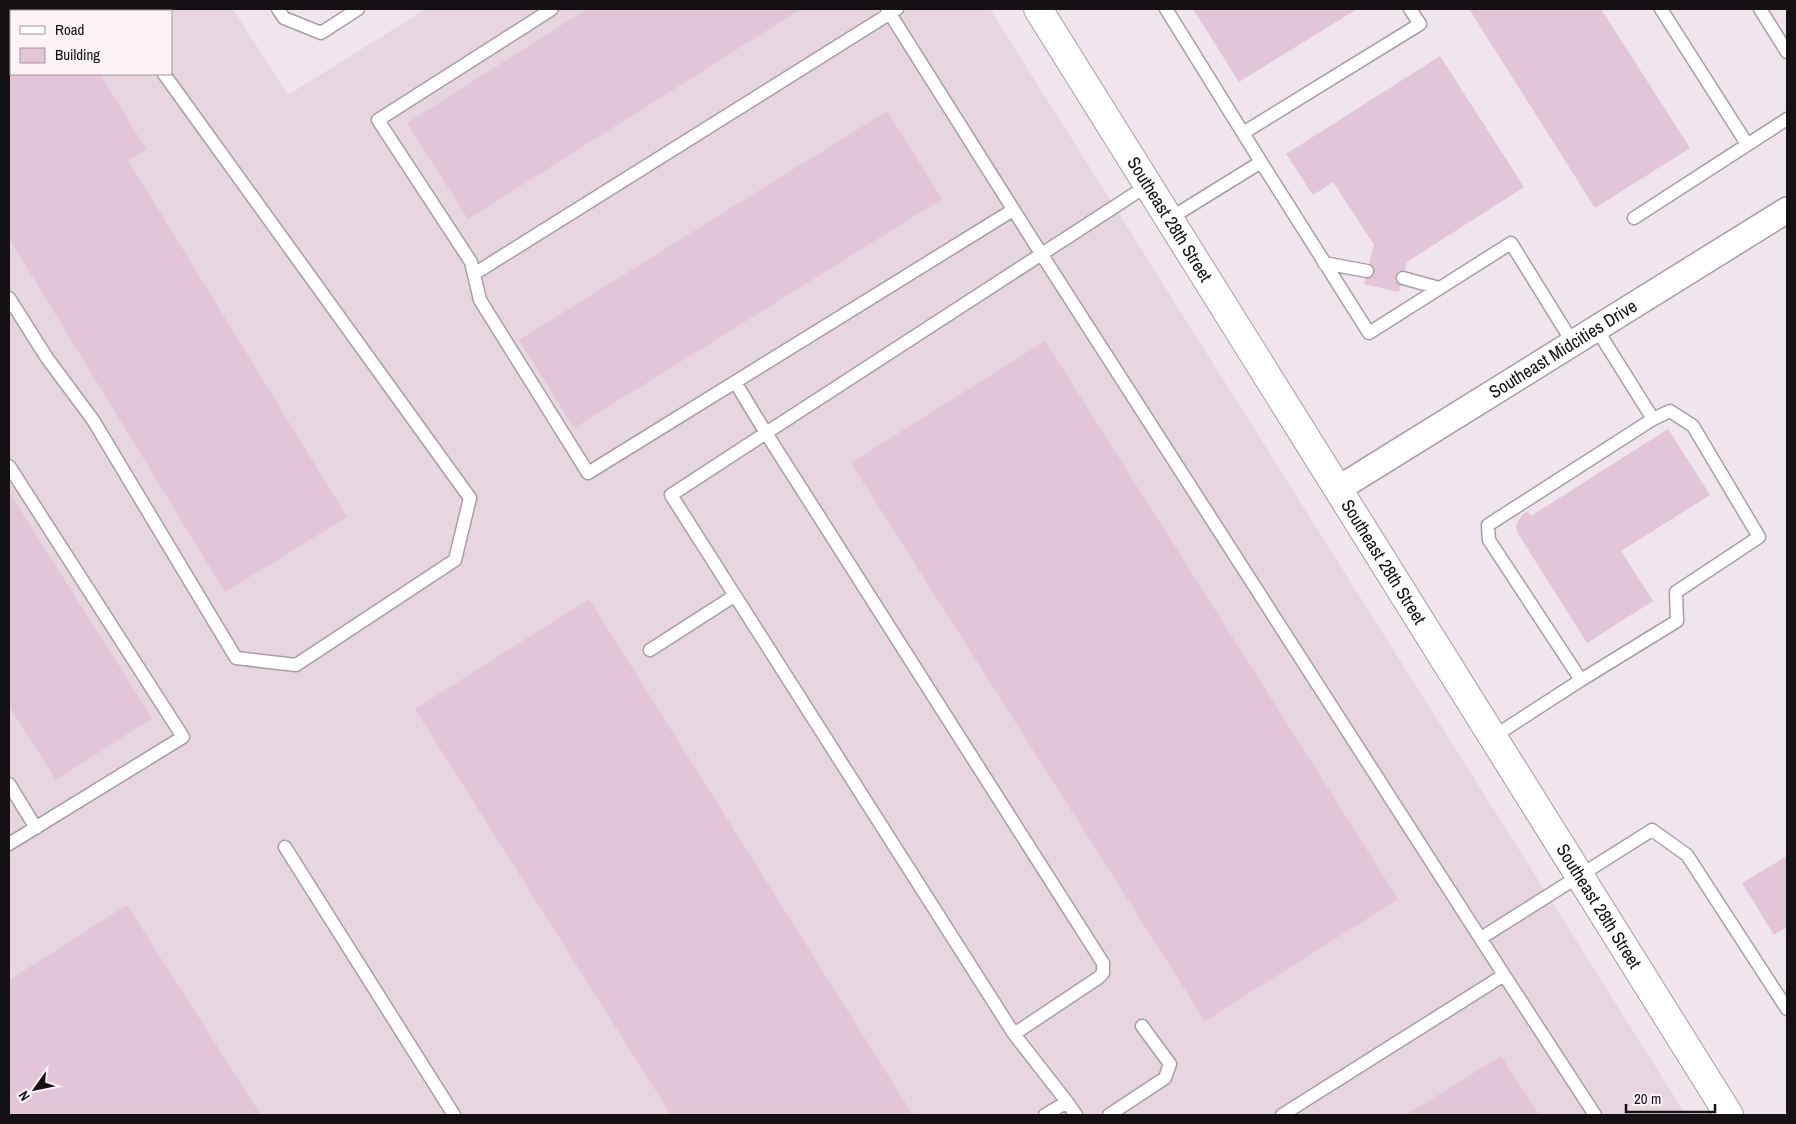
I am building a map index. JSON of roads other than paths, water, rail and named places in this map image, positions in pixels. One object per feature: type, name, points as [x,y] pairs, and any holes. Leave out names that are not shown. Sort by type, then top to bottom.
[{"type":"main road","name":"Southeast 28th Street","points":[[1038,9],[1729,1115]]},
{"type":"street","name":"Southeast Midcities Drive","points":[[1338,489],[1787,210]]},
{"type":"lane","points":[[278,9],[284,18],[321,33],[358,9]]},
{"type":"lane","points":[[552,9],[378,120],[471,262],[480,300],[588,473],[1013,210]]},
{"type":"lane","points":[[1166,9],[1369,333],[1511,243],[1573,342]]},
{"type":"lane","points":[[1243,133],[1420,24],[1410,9]]},
{"type":"lane","points":[[1661,9],[1747,144]]},
{"type":"lane","points":[[1760,9],[1787,52]]},
{"type":"lane","points":[[474,274],[891,10],[1013,210],[1595,1115]]},
{"type":"lane","points":[[9,298],[47,358],[92,420],[236,658],[296,665],[455,560],[470,498],[165,75]]},
{"type":"lane","points":[[1634,218],[1787,120]]},
{"type":"lane","points":[[1169,219],[1261,162]]},
{"type":"lane","points":[[1076,1115],[1014,1034],[671,495],[1148,185]]},
{"type":"lane","points":[[1324,262],[1367,271]]},
{"type":"lane","points":[[1403,278],[1439,288]]},
{"type":"lane","points":[[1596,328],[1653,419]]},
{"type":"lane","points":[[735,382],[1103,963],[1103,972],[1098,978],[1014,1034]]},
{"type":"lane","points":[[1493,737],[1677,621],[1676,592],[1759,537],[1693,426],[1670,411],[1653,419],[1488,525],[1489,540],[1581,680]]},
{"type":"lane","points":[[9,466],[183,736],[9,844]]},
{"type":"lane","points":[[650,650],[734,596]]},
{"type":"lane","points":[[9,784],[36,828]]},
{"type":"lane","points":[[1481,938],[1652,830],[1688,855],[1785,1001]]},
{"type":"lane","points":[[285,847],[454,1115]]},
{"type":"lane","points":[[1282,1115],[1504,975]]},
{"type":"lane","points":[[1109,1115],[1165,1078],[1169,1071],[1170,1064],[1142,1026]]},
{"type":"lane","points":[[1046,1115],[1067,1102]]}]
